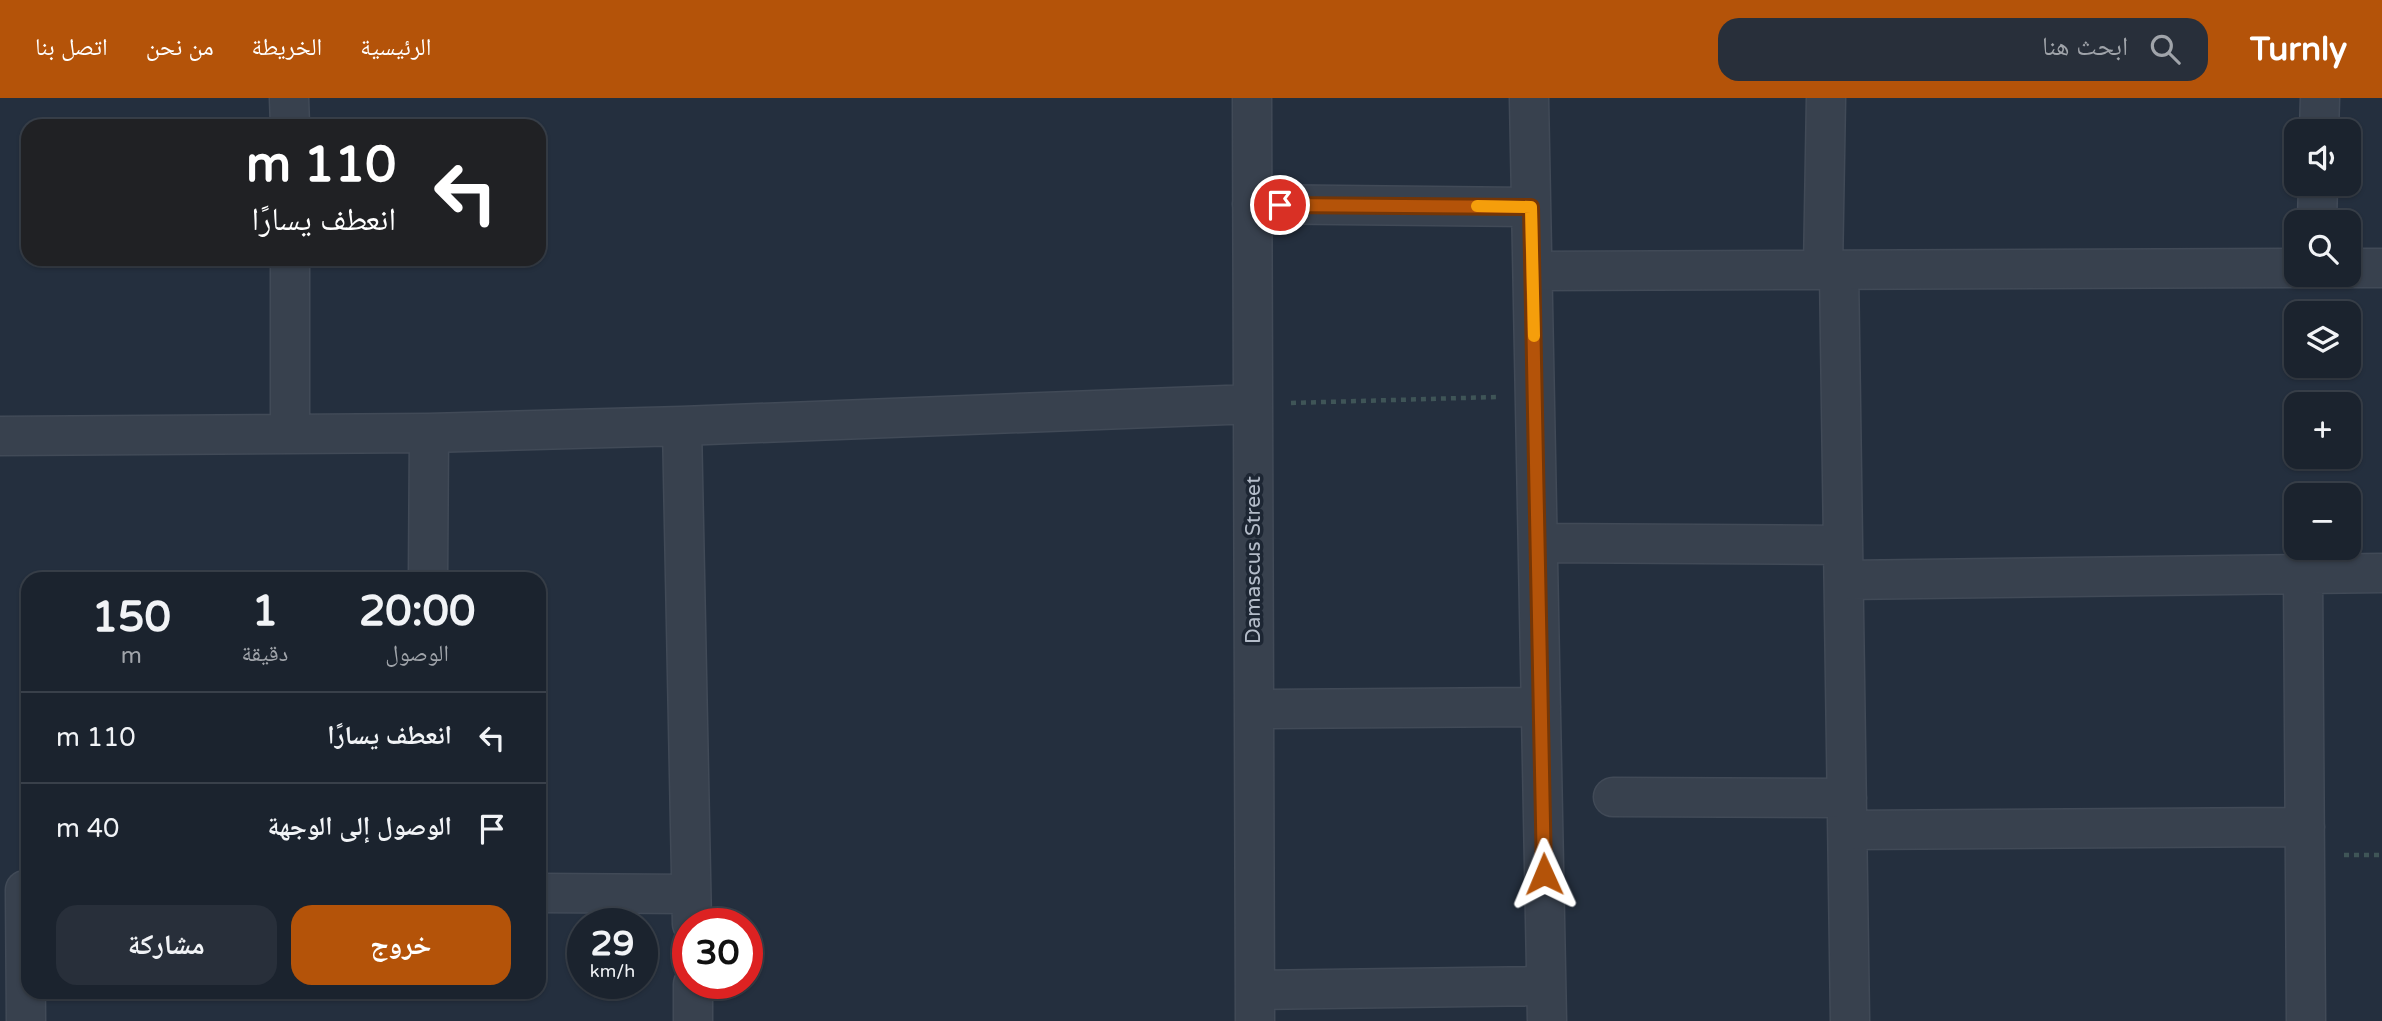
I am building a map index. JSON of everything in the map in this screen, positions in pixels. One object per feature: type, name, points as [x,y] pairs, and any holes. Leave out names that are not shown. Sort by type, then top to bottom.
[{"type":"street","points":[[289,98],[289,119]]},
{"type":"street","name":"Damascus Street","points":[[1252,98],[1255,1005]]},
{"type":"street","points":[[1255,1005],[1547,1003],[1529,98]]},
{"type":"street","points":[[1826,98],[1844,563],[1850,1021]]},
{"type":"street","points":[[2319,119],[2320,98]]},
{"type":"street","points":[[1252,205],[1531,207]]},
{"type":"street","points":[[290,266],[290,434]]},
{"type":"street","points":[[1533,271],[2284,268]]},
{"type":"street","points":[[2361,268],[2382,268]]},
{"type":"street","points":[[0,436],[429,433],[1253,404]]},
{"type":"street","points":[[682,426],[692,908]]},
{"type":"street","points":[[428,572],[429,433]]},
{"type":"street","points":[[1539,543],[1844,563],[2303,574],[2382,573]]},
{"type":"street","points":[[2303,574],[2306,1021]]},
{"type":"street","points":[[1254,709],[1541,707]]},
{"type":"street","points":[[1614,797],[1847,814],[2305,827]]},
{"type":"street","points":[[18,890],[21,939]]},
{"type":"street","points":[[546,894],[682,908]]},
{"type":"street","points":[[25,999],[26,1021]]},
{"type":"street","points":[[693,999],[693,1021]]},
{"type":"path","points":[[1253,404],[1535,396]]},
{"type":"slow traffic","points":[[1477,206],[1531,207],[1534,336]]},
{"type":"route","points":[[1280,205],[1531,207],[1544,874]]}]
